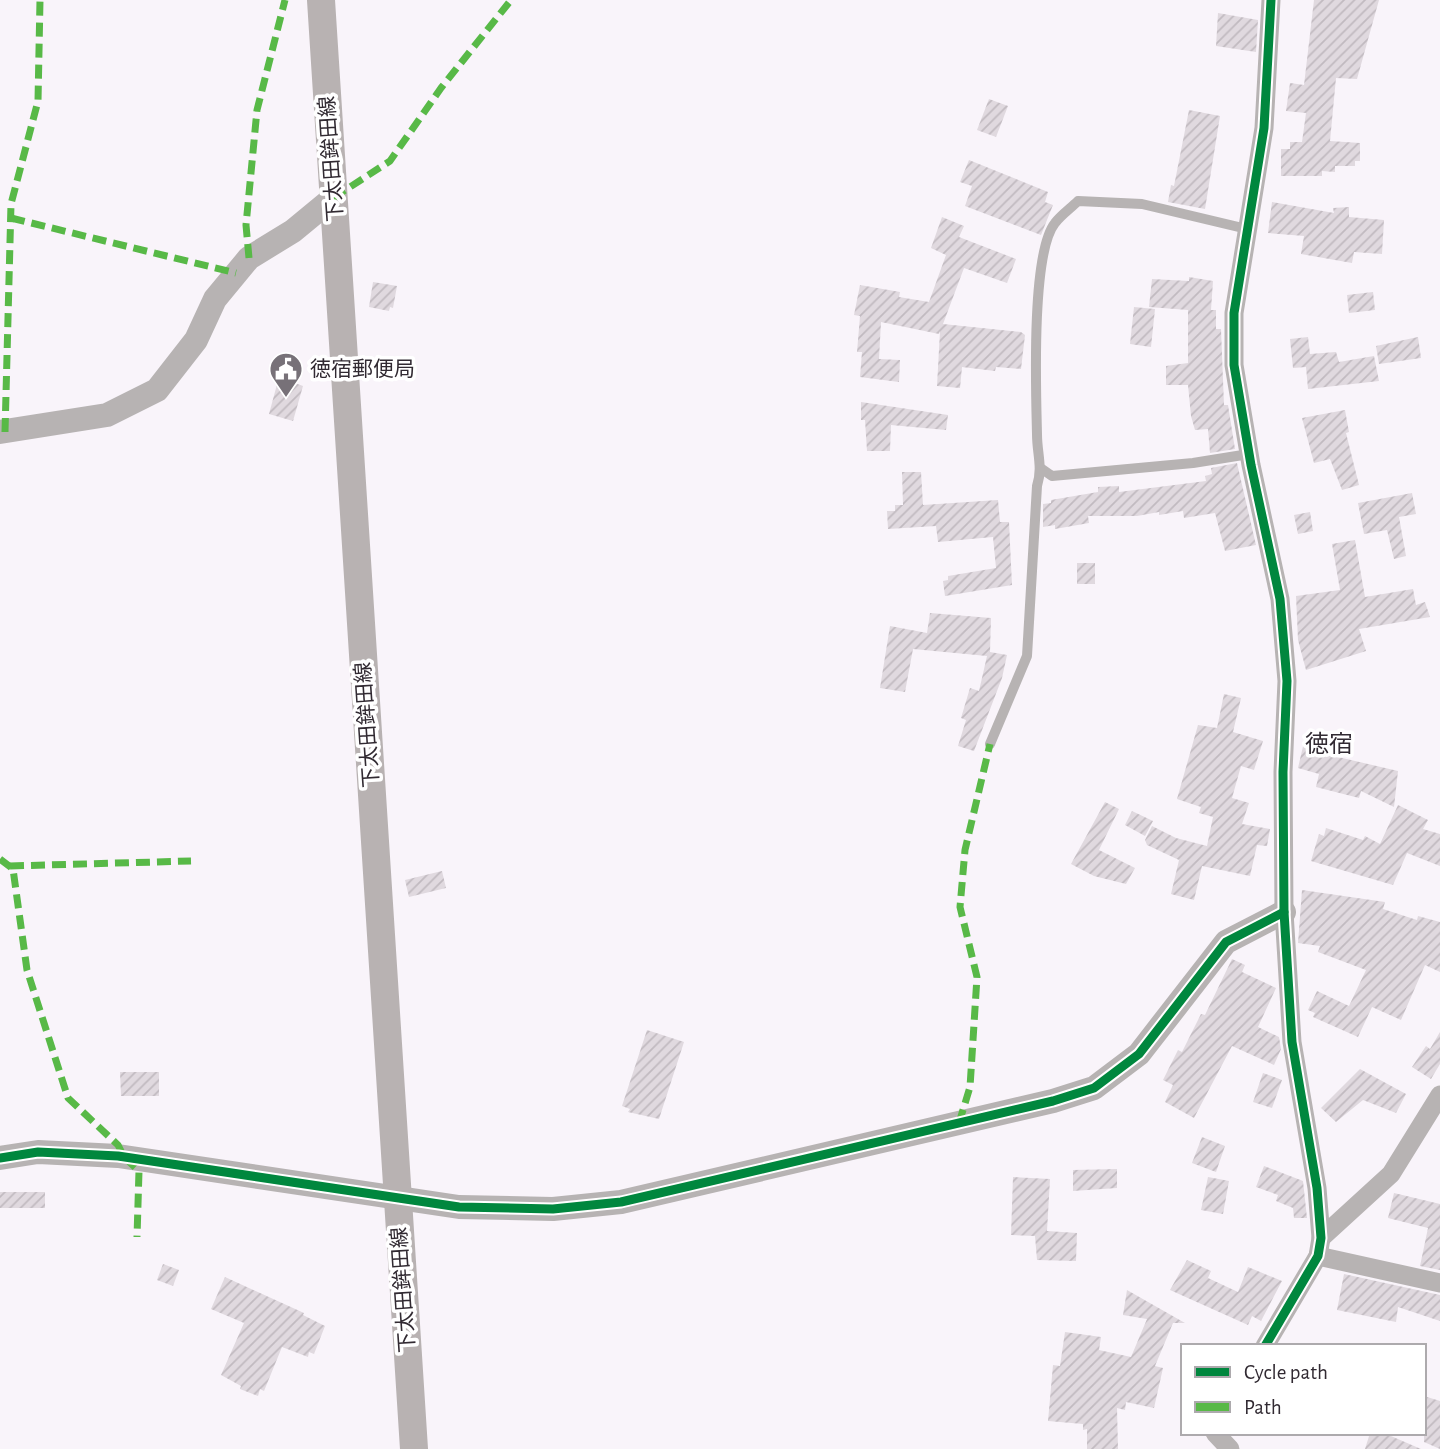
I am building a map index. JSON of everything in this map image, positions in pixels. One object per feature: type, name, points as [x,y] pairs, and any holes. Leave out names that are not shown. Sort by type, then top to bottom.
[{"type":"main road","name":"下太田鉾田線","points":[[321,0],[414,1449]]},
{"type":"street","points":[[1271,0],[1265,128],[1234,313],[1234,365],[1280,600],[1287,681],[1283,772],[1284,912],[1292,1042],[1317,1188],[1320,1247]]},
{"type":"street","points":[[0,432],[107,415],[158,390],[196,340],[215,299],[249,258],[293,231],[333,198]]},
{"type":"street","points":[[0,1158],[38,1153],[118,1156],[459,1207],[553,1209],[621,1202],[1039,1104],[1094,1088],[1139,1054],[1226,942],[1284,912]]},
{"type":"street","points":[[1266,1344],[1320,1247],[1391,1174],[1440,1095]]},
{"type":"street","points":[[1320,1247],[1440,1283]]},
{"type":"street","points":[[1215,1435],[1230,1449]]},
{"type":"lane","points":[[990,744],[1027,656],[1037,486],[1042,468],[1037,447],[1035,343],[1042,264],[1053,224],[1078,201],[1142,204],[1247,229]]},
{"type":"lane","points":[[1042,468],[1052,476],[1194,463],[1250,454]]},
{"type":"building","points":[[1314,0],[1379,0],[1357,79],[1336,78],[1330,141],[1360,143],[1360,161],[1355,161],[1355,166],[1335,166],[1335,172],[1322,171],[1322,176],[1281,176],[1281,149],[1290,149],[1290,142],[1302,142],[1306,113],[1286,111],[1290,83],[1304,85]]},
{"type":"building","points":[[1218,13],[1258,20],[1256,52],[1216,46]]},
{"type":"building","points":[[989,99],[1008,106],[996,137],[977,130]]},
{"type":"building","points":[[1189,110],[1220,116],[1205,209],[1168,202],[1171,185],[1174,186]]},
{"type":"building","points":[[969,160],[1048,192],[1045,202],[1053,205],[1041,235],[965,206],[972,186],[960,182]]},
{"type":"building","points":[[1272,202],[1334,213],[1333,208],[1349,207],[1349,217],[1384,220],[1382,254],[1354,252],[1352,263],[1301,254],[1304,236],[1268,233]]},
{"type":"building","points":[[942,217],[964,226],[959,237],[1016,259],[1007,283],[964,268],[943,324],[1021,332],[1025,335],[1021,369],[996,367],[995,371],[962,367],[960,388],[937,386],[940,331],[939,334],[881,322],[879,359],[900,360],[899,382],[860,377],[862,352],[857,352],[860,316],[854,315],[860,285],[900,292],[899,297],[929,302],[946,255],[931,248]]},
{"type":"building","points":[[1189,277],[1213,281],[1211,310],[1216,310],[1216,329],[1221,329],[1224,405],[1228,405],[1235,449],[1210,453],[1208,429],[1195,430],[1188,385],[1166,385],[1166,366],[1188,363],[1188,310],[1149,307],[1152,279],[1189,281]]},
{"type":"building","points":[[373,282],[397,286],[393,308],[390,307],[389,311],[369,307]]},
{"type":"building","points":[[1373,292],[1375,310],[1349,313],[1347,295]]},
{"type":"building","points":[[1134,307],[1155,309],[1151,347],[1130,344]]},
{"type":"building","points":[[1308,337],[1310,354],[1336,352],[1339,362],[1374,356],[1379,381],[1308,389],[1306,367],[1293,368],[1290,339]]},
{"type":"building","points":[[1418,337],[1421,358],[1379,364],[1376,346]]},
{"type":"building","points":[[279,377],[303,386],[293,421],[269,414]]},
{"type":"building","points":[[861,402],[948,415],[946,430],[891,425],[890,451],[867,451],[865,420],[861,420]]},
{"type":"building","points":[[1345,410],[1349,432],[1346,433],[1359,485],[1342,490],[1330,459],[1314,463],[1302,418]]},
{"type":"building","points":[[1237,463],[1256,545],[1225,551],[1215,513],[1184,518],[1183,511],[1159,515],[1159,512],[1137,516],[1088,516],[1089,523],[1055,529],[1055,525],[1043,527],[1043,504],[1051,503],[1051,500],[1098,492],[1098,487],[1119,486],[1119,492],[1206,481],[1205,476],[1212,474],[1211,468]]},
{"type":"building","points":[[902,472],[921,472],[923,505],[998,500],[1000,522],[1009,522],[1012,585],[945,596],[943,581],[948,580],[948,576],[996,568],[993,537],[938,542],[936,526],[888,529],[887,511],[895,511],[895,505],[903,505]]},
{"type":"building","points":[[1412,493],[1416,514],[1399,517],[1406,556],[1394,559],[1387,530],[1364,534],[1358,503]]},
{"type":"building","points":[[1310,512],[1313,531],[1298,534],[1294,515]]},
{"type":"building","points":[[1355,540],[1365,597],[1413,589],[1416,605],[1425,602],[1430,617],[1359,629],[1366,651],[1306,670],[1298,640],[1296,596],[1340,590],[1332,544]]},
{"type":"building","points":[[1077,563],[1095,563],[1095,584],[1077,584]]},
{"type":"building","points":[[930,613],[991,618],[990,652],[1007,655],[1002,678],[974,751],[958,746],[966,720],[961,718],[970,688],[979,691],[987,656],[913,649],[905,692],[880,688],[890,626],[927,633]]},
{"type":"building","points":[[1224,694],[1241,698],[1233,732],[1263,741],[1254,770],[1241,766],[1232,798],[1249,803],[1242,824],[1270,829],[1267,846],[1257,845],[1250,876],[1202,866],[1194,900],[1171,894],[1179,860],[1147,845],[1145,840],[1152,826],[1176,838],[1207,846],[1213,817],[1199,813],[1201,807],[1177,799],[1198,725],[1217,728]]},
{"type":"building","points":[[1312,740],[1341,747],[1338,757],[1398,771],[1394,807],[1361,791],[1359,798],[1316,787],[1319,774],[1298,768],[1304,742],[1311,744]]},
{"type":"building","points":[[1105,802],[1119,809],[1099,850],[1135,868],[1126,884],[1094,876],[1071,864]]},
{"type":"building","points":[[1398,805],[1428,820],[1423,829],[1440,834],[1440,866],[1407,853],[1393,885],[1311,861],[1319,834],[1324,836],[1326,828],[1363,840],[1365,836],[1380,844]]},
{"type":"building","points":[[1132,811],[1153,821],[1145,836],[1125,825]]},
{"type":"building","points":[[442,871],[446,888],[409,897],[405,880]]},
{"type":"building","points":[[1302,890],[1385,902],[1383,909],[1417,920],[1418,916],[1440,922],[1440,972],[1425,965],[1401,1020],[1372,1007],[1358,1037],[1313,1017],[1315,1013],[1308,1010],[1317,991],[1349,1006],[1366,970],[1318,952],[1320,946],[1298,943]]},
{"type":"building","points":[[1232,959],[1245,965],[1242,972],[1276,988],[1258,1027],[1279,1037],[1281,1049],[1274,1065],[1232,1046],[1194,1118],[1165,1102],[1173,1085],[1163,1080],[1178,1050],[1182,1052],[1201,1014],[1205,1015]]},
{"type":"building","points":[[647,1030],[684,1042],[659,1119],[628,1112],[630,1109],[622,1106]]},
{"type":"building","points":[[1440,1032],[1440,1064],[1431,1079],[1412,1067],[1426,1046],[1430,1049]]},
{"type":"building","points":[[1360,1069],[1406,1094],[1396,1113],[1363,1100],[1336,1122],[1321,1108]]},
{"type":"building","points":[[120,1072],[159,1072],[159,1096],[121,1096]]},
{"type":"building","points":[[1263,1073],[1282,1080],[1272,1108],[1253,1102]]},
{"type":"building","points":[[1202,1137],[1225,1146],[1216,1172],[1192,1163]]},
{"type":"building","points":[[1264,1166],[1303,1181],[1307,1218],[1294,1218],[1293,1208],[1276,1201],[1278,1195],[1256,1187]]},
{"type":"building","points":[[1117,1169],[1117,1188],[1073,1191],[1073,1170]]},
{"type":"building","points":[[1013,1177],[1050,1179],[1047,1231],[1077,1233],[1076,1261],[1037,1260],[1035,1236],[1011,1235]]},
{"type":"building","points":[[1208,1177],[1229,1181],[1223,1214],[1201,1210]]},
{"type":"building","points":[[0,1192],[45,1192],[45,1208],[0,1208]]},
{"type":"building","points":[[1394,1193],[1440,1204],[1440,1270],[1420,1266],[1428,1228],[1388,1218]]},
{"type":"building","points":[[1187,1260],[1211,1271],[1208,1278],[1238,1292],[1248,1267],[1282,1281],[1261,1321],[1252,1316],[1248,1325],[1170,1290]]},
{"type":"building","points":[[163,1264],[179,1270],[173,1286],[157,1280]]},
{"type":"building","points":[[1344,1274],[1440,1295],[1440,1321],[1398,1307],[1396,1322],[1337,1310]]},
{"type":"building","points":[[225,1277],[304,1313],[303,1315],[325,1326],[314,1354],[309,1352],[308,1357],[282,1347],[264,1391],[260,1389],[258,1396],[240,1389],[241,1386],[221,1375],[244,1323],[211,1309]]},
{"type":"building","points":[[1127,1290],[1185,1323],[1173,1323],[1155,1366],[1163,1368],[1154,1408],[1126,1402],[1125,1410],[1117,1408],[1118,1449],[1087,1449],[1087,1429],[1083,1430],[1083,1424],[1048,1421],[1053,1365],[1060,1366],[1065,1332],[1101,1337],[1099,1350],[1131,1357],[1147,1319],[1123,1315]]},
{"type":"building","points":[[1426,1397],[1440,1401],[1440,1449],[1424,1442]]},
{"type":"building","points":[[1369,1435],[1389,1435],[1421,1449],[1365,1449]]},
{"type":"marked path","points":[[5,432],[11,204],[38,101],[40,0]]},
{"type":"marked path","points":[[249,258],[246,225],[257,110],[285,0]]},
{"type":"marked path","points":[[333,198],[390,161],[441,88],[511,0]]},
{"type":"marked path","points":[[11,218],[236,273]]},
{"type":"marked path","points":[[959,1123],[970,1087],[977,977],[960,907],[965,850],[990,744]]},
{"type":"marked path","points":[[0,859],[13,869],[27,970],[68,1098],[118,1145],[124,1157],[139,1171],[137,1237]]},
{"type":"marked path","points":[[10,866],[191,861]]},
{"type":"cycle path","points":[[1266,1344],[1318,1256],[1321,1238],[1317,1188],[1292,1042],[1284,912],[1283,772],[1287,681],[1280,599],[1251,465],[1234,365],[1234,313],[1264,128],[1271,0]]},
{"type":"cycle path","points":[[0,1158],[38,1152],[118,1156],[459,1207],[553,1209],[621,1202],[1053,1101],[1094,1088],[1139,1054],[1226,942],[1284,912]]},
{"type":"place","name":"徳宿郵便局","points":[[286,399]]},
{"type":"district","name":"徳宿","points":[[1329,744]]}]
